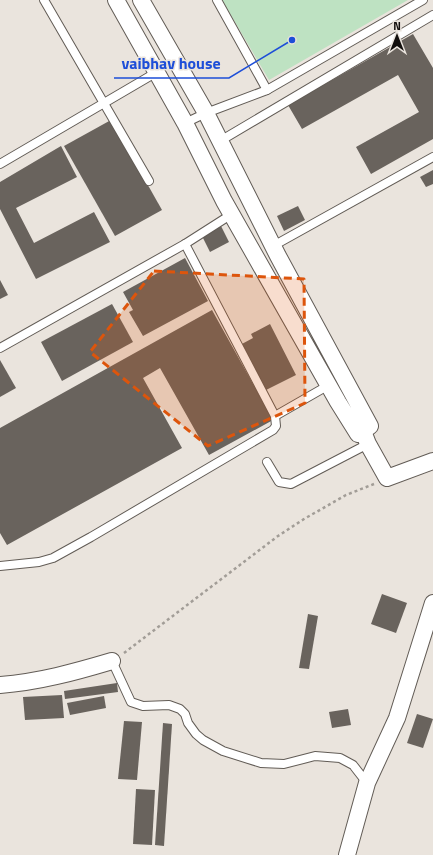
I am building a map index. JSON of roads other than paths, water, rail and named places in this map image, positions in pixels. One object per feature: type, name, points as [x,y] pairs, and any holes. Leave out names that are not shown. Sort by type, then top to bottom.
[{"type":"street","points":[[116,0],[185,123],[228,208],[338,402],[358,434],[365,437],[387,478],[433,461]]},
{"type":"street","points":[[141,0],[206,113],[273,246],[370,426],[365,437]]},
{"type":"street","points":[[228,208],[245,191]]},
{"type":"street","points":[[347,855],[367,783],[397,718],[433,603]]},
{"type":"street","points":[[0,685],[40,680],[69,674],[112,661]]},
{"type":"lane","points":[[44,0],[149,181]]},
{"type":"lane","points":[[217,0],[266,90]]},
{"type":"lane","points":[[185,123],[206,113],[266,90],[423,0]]},
{"type":"lane","points":[[220,141],[433,14]]},
{"type":"lane","points":[[0,164],[157,72]]},
{"type":"lane","points":[[273,246],[433,157]]},
{"type":"lane","points":[[0,348],[185,244],[228,208]]},
{"type":"lane","points":[[0,566],[39,562],[53,558],[173,490],[273,430],[276,426],[275,416],[185,244]]},
{"type":"lane","points":[[275,416],[329,385]]},
{"type":"lane","points":[[268,462],[280,482],[292,484],[365,437]]},
{"type":"lane","points":[[112,661],[131,702],[143,706],[169,705],[180,709],[196,734],[203,740],[223,751],[261,763],[284,764],[315,756],[340,758],[353,765],[367,783]]},
{"type":"place","name":"vaibhav house","points":[[292,40]]}]
